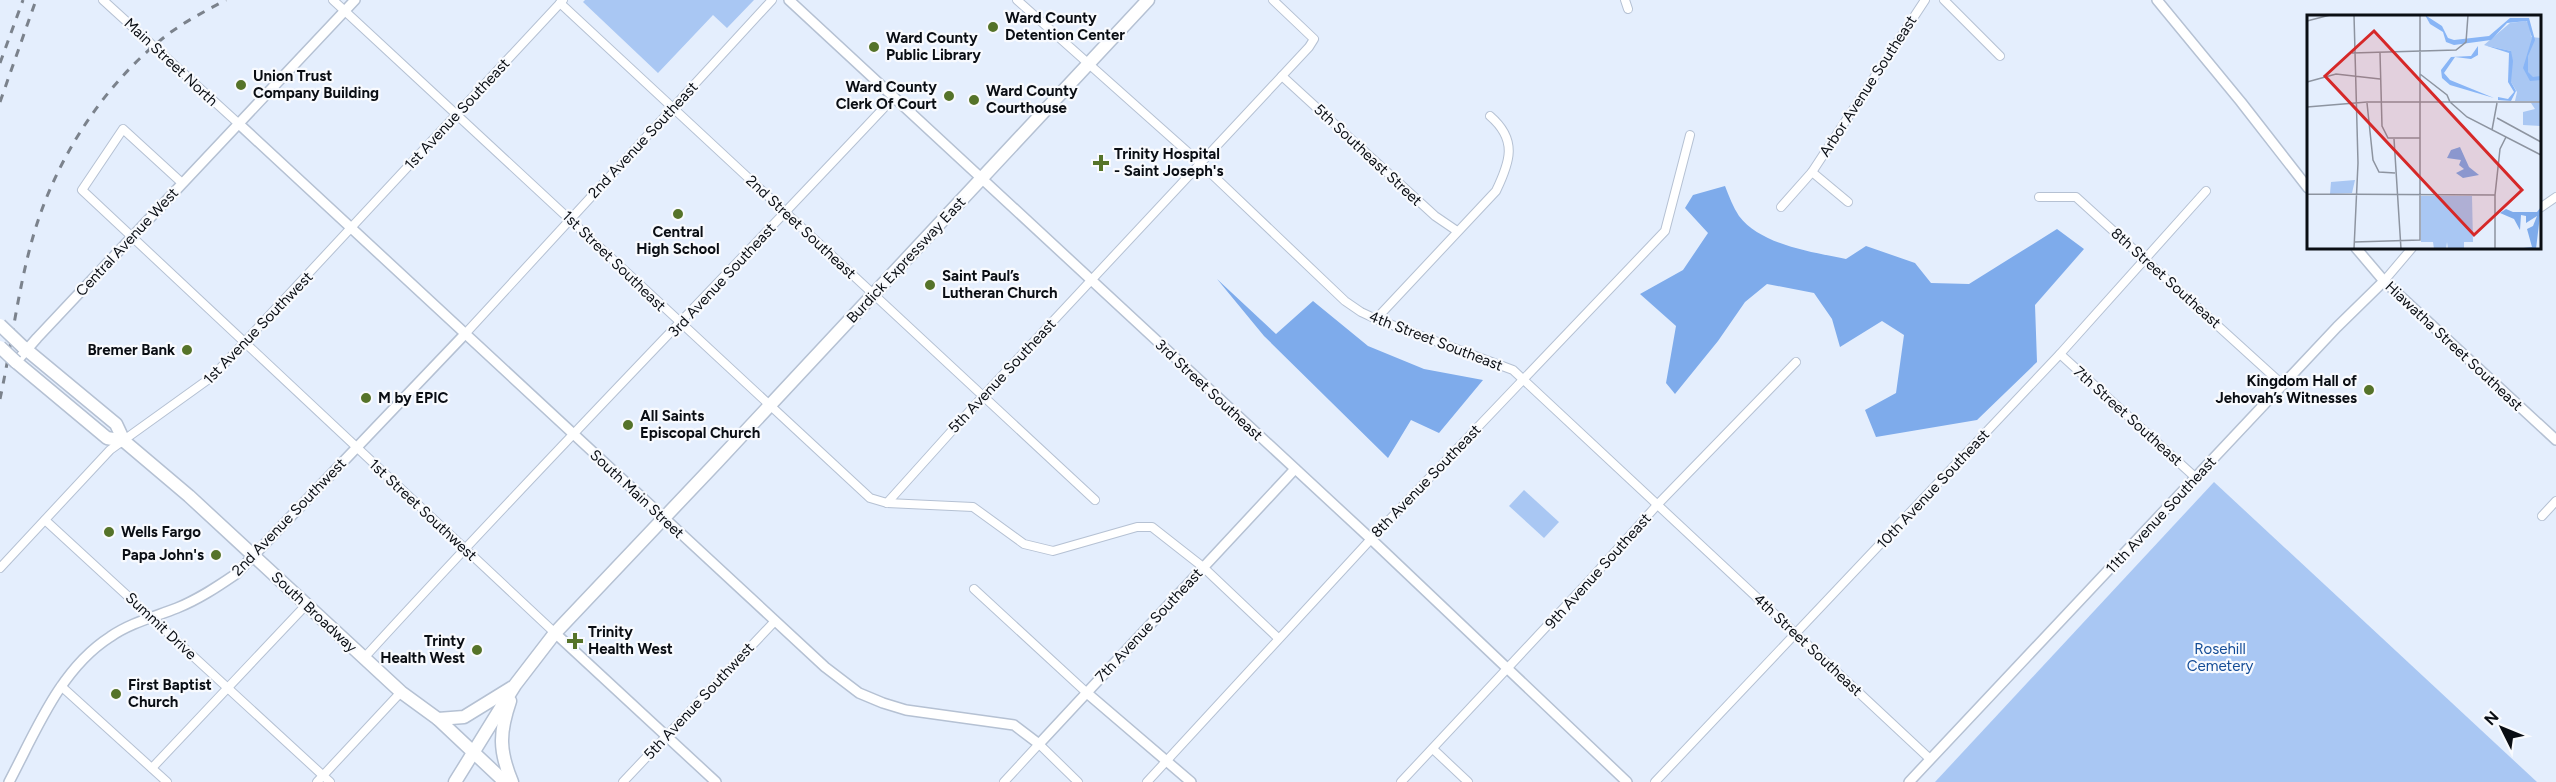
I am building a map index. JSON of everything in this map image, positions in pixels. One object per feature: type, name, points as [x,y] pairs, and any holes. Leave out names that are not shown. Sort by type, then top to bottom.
[{"type":"main road","name":"Burdick Expressway East","points":[[515,685],[555,633],[1148,0]]},
{"type":"main road","name":"South Broadway","points":[[0,325],[116,424],[124,441],[176,484],[401,692],[438,719],[506,782]]},
{"type":"main road","name":"South Broadway","points":[[0,347],[107,438],[124,441]]},
{"type":"main road","points":[[438,719],[464,717],[515,685]]},
{"type":"main road","points":[[455,782],[515,685]]},
{"type":"main road","points":[[512,782],[505,766],[501,744],[504,720],[515,685]]},
{"type":"street","name":"Main Street North","points":[[103,0],[239,124]]},
{"type":"street","name":"1st Street Southeast","points":[[333,0],[870,498],[887,503]]},
{"type":"street","name":"Central Avenue West","points":[[16,362],[25,347],[132,238],[355,0]]},
{"type":"street","name":"2nd Avenue Southeast","points":[[465,334],[772,0]]},
{"type":"street","name":"3rd Street Southeast","points":[[789,0],[1371,539],[1627,782]]},
{"type":"street","name":"4th Street Southeast","points":[[1017,0],[1200,163],[1345,301],[1377,319],[1513,370],[1523,378],[1930,759]]},
{"type":"street","name":"5th Avenue Southeast","points":[[887,503],[1314,39],[1273,0]]},
{"type":"street","points":[[1625,0],[1628,9]]},
{"type":"street","name":"Arbor Avenue Southeast","points":[[1781,207],[1812,172],[1925,0]]},
{"type":"street","points":[[1944,0],[2000,56]]},
{"type":"street","points":[[2157,0],[2241,102],[2307,188]]},
{"type":"street","name":"2nd Street Southeast","points":[[561,2],[1095,500]]},
{"type":"street","name":"1st Avenue Southeast","points":[[351,228],[561,2]]},
{"type":"street","name":"5th Southeast Street","points":[[1282,76],[1435,216],[1457,231]]},
{"type":"street","name":"3rd Avenue Southeast","points":[[364,658],[573,434],[894,98]]},
{"type":"street","points":[[1377,319],[1496,191],[1508,166],[1509,141],[1500,125],[1490,116]]},
{"type":"street","name":"South Main Street","points":[[239,124],[825,667],[859,693],[906,710],[1014,725],[1078,782]]},
{"type":"street","name":"1st Street Southwest","points":[[182,183],[123,129],[82,190],[716,782]]},
{"type":"street","name":"8th Avenue Southeast","points":[[1147,782],[1371,539],[1665,231],[1690,135]]},
{"type":"street","points":[[1812,172],[1848,202]]},
{"type":"street","name":"10th Avenue Southeast","points":[[1655,782],[1794,632],[1870,556],[2060,354],[2206,191]]},
{"type":"street","name":"8th Street Southeast","points":[[2039,197],[2076,197],[2283,385]]},
{"type":"street","points":[[2541,207],[2556,197]]},
{"type":"street","name":"1st Avenue Southwest","points":[[0,568],[110,450],[203,386],[245,344],[351,228]]},
{"type":"street","name":"Hiawatha Street Southeast","points":[[2357,249],[2384,281],[2556,440]]},
{"type":"street","name":"11th Avenue Southeast","points":[[1909,782],[2384,281],[2411,249]]},
{"type":"street","name":"2nd Avenue Southwest","points":[[9,782],[61,686],[99,645],[111,636],[151,617],[202,597],[236,574],[465,334]]},
{"type":"street","name":"7th Street Southeast","points":[[2060,354],[2196,478]]},
{"type":"street","name":"9th Avenue Southeast","points":[[1401,782],[1508,669],[1658,504],[1796,362]]},
{"type":"street","name":"7th Avenue Southeast","points":[[1004,782],[1294,469]]},
{"type":"street","points":[[2542,516],[2556,501]]},
{"type":"street","points":[[887,503],[973,507],[1024,544],[1053,551],[1137,526],[1152,527],[1203,567],[1278,638]]},
{"type":"street","name":"Summit Drive","points":[[45,520],[228,687],[323,780]]},
{"type":"street","points":[[974,589],[1087,693],[1191,782]]},
{"type":"street","points":[[152,768],[306,605]]},
{"type":"street","name":"5th Avenue Southwest","points":[[623,782],[776,621]]},
{"type":"street","points":[[61,686],[167,782]]},
{"type":"street","points":[[323,780],[401,692]]},
{"type":"street","points":[[1433,749],[1468,782]]},
{"type":"green space","points":[[585,0],[754,0],[727,28],[713,15],[658,73],[583,2]]},
{"type":"green space","name":"Rosehill Cemetery","points":[[2214,482],[2537,782],[1935,782]]},
{"type":"green space","points":[[1524,490],[1559,522],[1544,538],[1509,506]]},
{"type":"shaded area","points":[[1725,186],[1739,216],[1760,234],[1774,241],[1846,259],[1866,246],[1915,263],[1931,283],[1969,284],[2057,229],[2084,249],[2035,305],[2037,362],[1977,420],[1876,437],[1865,410],[1896,393],[1904,335],[1882,321],[1840,347],[1832,319],[1814,293],[1767,284],[1745,302],[1718,341],[1675,394],[1666,383],[1676,326],[1640,294],[1683,270],[1708,233],[1685,208],[1693,195]]},
{"type":"shaded area","points":[[1217,279],[1276,334],[1313,301],[1368,346],[1424,369],[1483,380],[1439,433],[1411,420],[1388,458],[1264,336]]},
{"type":"railway","points":[[0,63],[23,0]]},
{"type":"railway","points":[[0,102],[36,0]]},
{"type":"railway","points":[[0,399],[34,234],[51,186],[78,136],[93,113],[129,69],[171,32],[226,0]]},
{"type":"place","name":"Ward County Detention Center","points":[[993,27]]},
{"type":"place","name":"Ward County Public Library","points":[[874,47]]},
{"type":"place","name":"Union Trust Company Building","points":[[241,85]]},
{"type":"place","name":"Ward County Clerk Of Court","points":[[949,96]]},
{"type":"place","name":"Ward County Courthouse","points":[[974,100]]},
{"type":"place","name":"Trinity Hospital - Saint Joseph's","points":[[1101,163]]},
{"type":"place","name":"Central High School","points":[[678,214]]},
{"type":"place","name":"Saint Paul’s Lutheran Church","points":[[930,285]]},
{"type":"place","name":"Bremer Bank","points":[[187,350]]},
{"type":"place","name":"Kingdom Hall of Jehovah’s Witnesses","points":[[2369,390]]},
{"type":"place","name":"M by EPIC","points":[[366,398]]},
{"type":"place","name":"All Saints Episcopal Church","points":[[628,425]]},
{"type":"place","name":"Wells Fargo","points":[[109,532]]},
{"type":"place","name":"Papa John's","points":[[216,555]]},
{"type":"place","name":"Trinity Health West","points":[[575,641]]},
{"type":"place","name":"Trinty Health West","points":[[477,650]]},
{"type":"place","name":"First Baptist Church","points":[[116,694]]}]
